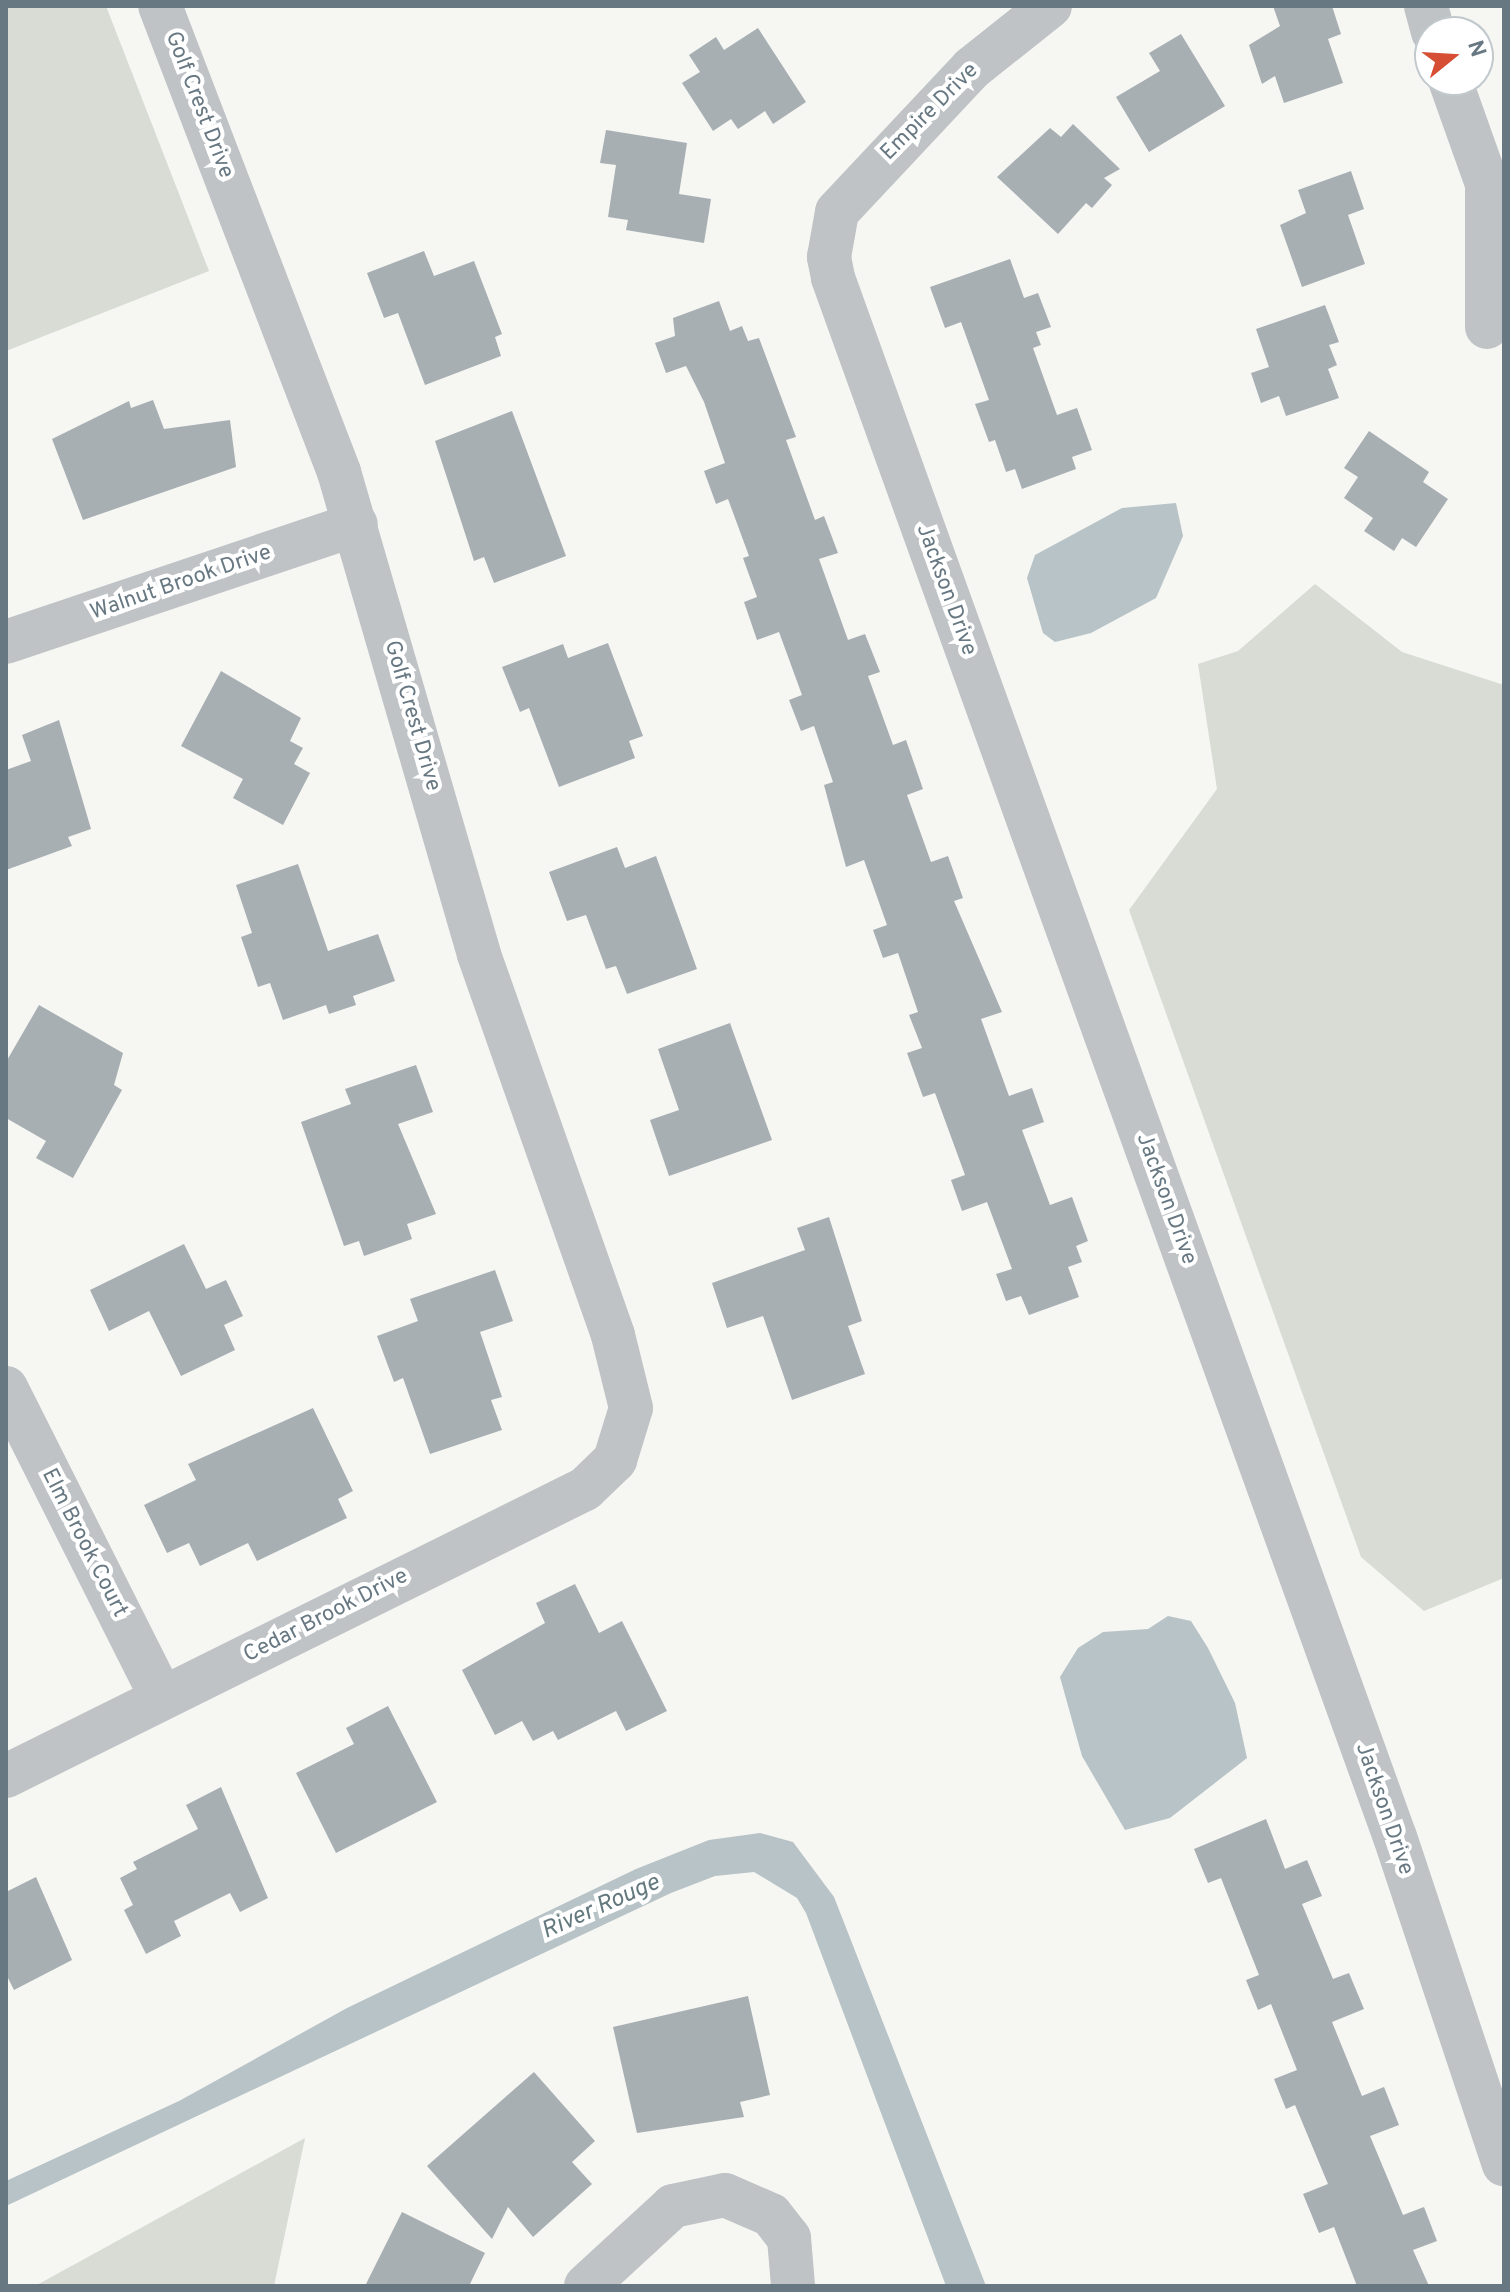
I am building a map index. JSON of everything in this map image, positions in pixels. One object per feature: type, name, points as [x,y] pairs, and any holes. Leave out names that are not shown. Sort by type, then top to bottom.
[{"type":"street","name":"Golf Crest Drive","points":[[160,6],[356,524],[496,1007],[629,1385],[626,1435]]},
{"type":"street","name":"Empire Drive","points":[[830,236],[837,212],[916,123],[1050,6]]},
{"type":"street","points":[[1456,96],[1487,184],[1487,327]]},
{"type":"street","name":"Jackson Drive","points":[[830,236],[833,278],[1384,1807],[1504,2164]]},
{"type":"street","name":"Walnut Brook Drive","points":[[6,642],[356,524]]},
{"type":"street","name":"Elm Brook Court","points":[[6,1388],[162,1698]]},
{"type":"street","name":"Cedar Brook Drive","points":[[6,1776],[585,1489],[605,1473],[626,1435]]},
{"type":"street","points":[[586,2286],[673,2206],[725,2195],[771,2215],[789,2238],[793,2286]]},
{"type":"shaded area","points":[[6,6],[106,6],[209,271],[6,351]]},
{"type":"shaded area","points":[[1315,584],[1402,652],[1504,685],[1504,1578],[1424,1611],[1361,1557],[1129,910],[1217,789],[1198,664],[1238,651]]},
{"type":"shaded area","points":[[305,2138],[274,2286],[35,2286]]},
{"type":"water","points":[[1176,503],[1183,536],[1156,598],[1091,633],[1055,642],[1043,633],[1027,578],[1035,555],[1122,508]]},
{"type":"water","points":[[1168,1616],[1191,1621],[1208,1648],[1235,1703],[1247,1758],[1170,1818],[1125,1830],[1082,1756],[1060,1677],[1078,1648],[1103,1632],[1148,1629]]},
{"type":"water","name":"River Rouge","points":[[760,1833],[793,1842],[834,1897],[986,2286],[946,2286],[806,1913],[797,1898],[754,1872],[715,1876],[671,1893],[6,2206],[6,2181],[179,2101],[347,2008],[636,1869],[709,1840]]},
{"type":"building","points":[[1273,6],[1332,6],[1341,34],[1328,39],[1343,83],[1284,103],[1275,76],[1262,84],[1249,45],[1280,26]]},
{"type":"building","points":[[758,28],[806,102],[773,124],[765,111],[738,129],[731,119],[713,131],[682,83],[700,72],[689,55],[716,37],[724,50]]},
{"type":"building","points":[[1181,34],[1225,106],[1149,152],[1116,97],[1160,71],[1149,53]]},
{"type":"building","points":[[1073,124],[1120,169],[1104,178],[1112,185],[1092,208],[1086,203],[1058,234],[997,177],[1050,128],[1061,137]]},
{"type":"building","points":[[606,130],[687,143],[679,194],[711,199],[704,243],[626,230],[628,220],[608,217],[616,165],[600,163]]},
{"type":"building","points":[[1351,171],[1364,209],[1348,215],[1365,264],[1302,287],[1280,225],[1306,213],[1298,190]]},
{"type":"building","points":[[424,251],[434,276],[474,261],[502,334],[495,337],[501,356],[425,385],[398,313],[384,318],[367,273]]},
{"type":"building","points":[[1010,259],[1024,298],[1038,293],[1051,327],[1036,332],[1041,345],[1033,348],[1057,415],[1077,408],[1092,450],[1072,457],[1076,469],[1022,489],[1015,469],[1006,472],[995,440],[989,442],[975,404],[989,400],[961,322],[945,328],[930,287]]},
{"type":"building","points":[[719,301],[730,331],[742,326],[748,341],[759,338],[796,437],[786,440],[815,520],[824,516],[838,553],[819,559],[848,640],[865,634],[880,672],[868,676],[893,745],[906,740],[923,789],[907,795],[931,862],[948,856],[963,898],[954,901],[1002,1012],[981,1019],[1009,1096],[1032,1088],[1044,1122],[1022,1130],[1050,1205],[1072,1197],[1088,1241],[1076,1246],[1082,1262],[1068,1267],[1079,1297],[1029,1315],[1021,1296],[1006,1301],[996,1274],[1012,1269],[987,1202],[962,1211],[951,1180],[965,1175],[935,1093],[923,1097],[907,1053],[922,1048],[909,1015],[918,1012],[898,953],[883,958],[873,930],[887,925],[864,860],[846,867],[824,785],[833,782],[814,726],[801,731],[789,700],[802,695],[779,632],[757,640],[744,602],[757,597],[743,558],[749,556],[728,499],[716,504],[704,471],[725,463],[704,402],[686,366],[666,373],[655,343],[675,336],[673,318]]},
{"type":"building","points":[[1325,305],[1339,342],[1329,345],[1337,365],[1328,369],[1339,398],[1286,416],[1279,396],[1261,403],[1251,373],[1269,367],[1256,329]]},
{"type":"building","points":[[153,400],[164,429],[230,420],[236,467],[83,520],[52,439],[129,401],[131,408]]},
{"type":"building","points":[[512,411],[566,556],[494,583],[484,557],[474,561],[435,441]]},
{"type":"building","points":[[1369,431],[1429,472],[1423,482],[1448,499],[1416,547],[1402,538],[1394,551],[1364,531],[1373,518],[1344,498],[1358,477],[1344,468]]},
{"type":"building","points":[[608,643],[643,736],[629,741],[635,758],[559,787],[529,708],[520,712],[502,667],[563,644],[568,658]]},
{"type":"building","points":[[221,671],[301,718],[290,741],[303,748],[294,764],[310,773],[283,825],[233,798],[243,779],[181,746]]},
{"type":"building","points":[[59,720],[91,829],[68,837],[72,846],[6,870],[6,770],[31,761],[22,735]]},
{"type":"building","points":[[617,847],[625,868],[656,856],[697,969],[627,994],[616,966],[606,969],[586,915],[567,921],[549,872]]},
{"type":"building","points":[[298,864],[328,951],[378,934],[395,981],[353,996],[356,1005],[329,1014],[326,1005],[283,1020],[270,983],[258,987],[241,937],[252,933],[236,885]]},
{"type":"building","points":[[39,1005],[123,1053],[114,1085],[122,1090],[73,1178],[36,1158],[46,1141],[6,1118],[6,1062]]},
{"type":"building","points":[[730,1023],[772,1140],[669,1176],[650,1120],[679,1110],[658,1049]]},
{"type":"building","points":[[416,1065],[433,1112],[398,1124],[436,1214],[407,1224],[412,1239],[364,1256],[359,1241],[344,1246],[301,1122],[351,1104],[345,1089]]},
{"type":"building","points":[[829,1217],[862,1321],[848,1326],[865,1374],[792,1400],[763,1316],[727,1328],[712,1283],[805,1250],[797,1228]]},
{"type":"building","points":[[184,1244],[206,1289],[226,1280],[243,1316],[224,1325],[235,1350],[181,1376],[149,1311],[109,1331],[90,1290]]},
{"type":"building","points":[[495,1270],[513,1321],[480,1332],[502,1397],[491,1400],[502,1430],[430,1454],[403,1378],[394,1382],[377,1336],[418,1321],[410,1299]]},
{"type":"building","points":[[313,1408],[353,1491],[338,1499],[347,1518],[257,1561],[248,1543],[200,1566],[189,1543],[167,1553],[144,1505],[196,1480],[188,1464]]},
{"type":"building","points":[[575,1584],[599,1633],[622,1621],[667,1711],[626,1731],[616,1711],[558,1740],[553,1731],[533,1741],[522,1721],[495,1735],[462,1670],[545,1623],[536,1603]]},
{"type":"building","points":[[388,1706],[437,1802],[336,1853],[296,1773],[354,1744],[346,1728]]},
{"type":"building","points":[[221,1787],[268,1898],[240,1912],[230,1893],[174,1921],[181,1936],[146,1954],[124,1910],[133,1905],[120,1878],[137,1869],[133,1862],[198,1829],[186,1805]]},
{"type":"building","points":[[1266,1819],[1285,1869],[1307,1860],[1322,1896],[1302,1904],[1333,1979],[1349,1973],[1364,2009],[1332,2022],[1362,2096],[1384,2087],[1399,2125],[1370,2136],[1403,2215],[1424,2207],[1437,2241],[1413,2250],[1429,2286],[1357,2286],[1334,2227],[1319,2233],[1303,2194],[1328,2184],[1295,2105],[1286,2109],[1274,2079],[1297,2070],[1271,2004],[1258,2010],[1246,1980],[1259,1975],[1221,1878],[1208,1883],[1194,1849]]},
{"type":"building","points":[[36,1877],[72,1960],[14,1990],[6,1974],[6,1892]]},
{"type":"building","points":[[748,1996],[770,2095],[740,2102],[744,2117],[637,2133],[613,2027]]},
{"type":"building","points":[[534,2072],[595,2141],[572,2162],[592,2184],[533,2237],[508,2207],[492,2239],[427,2166]]},
{"type":"building","points":[[402,2212],[485,2253],[469,2286],[365,2286]]}]
